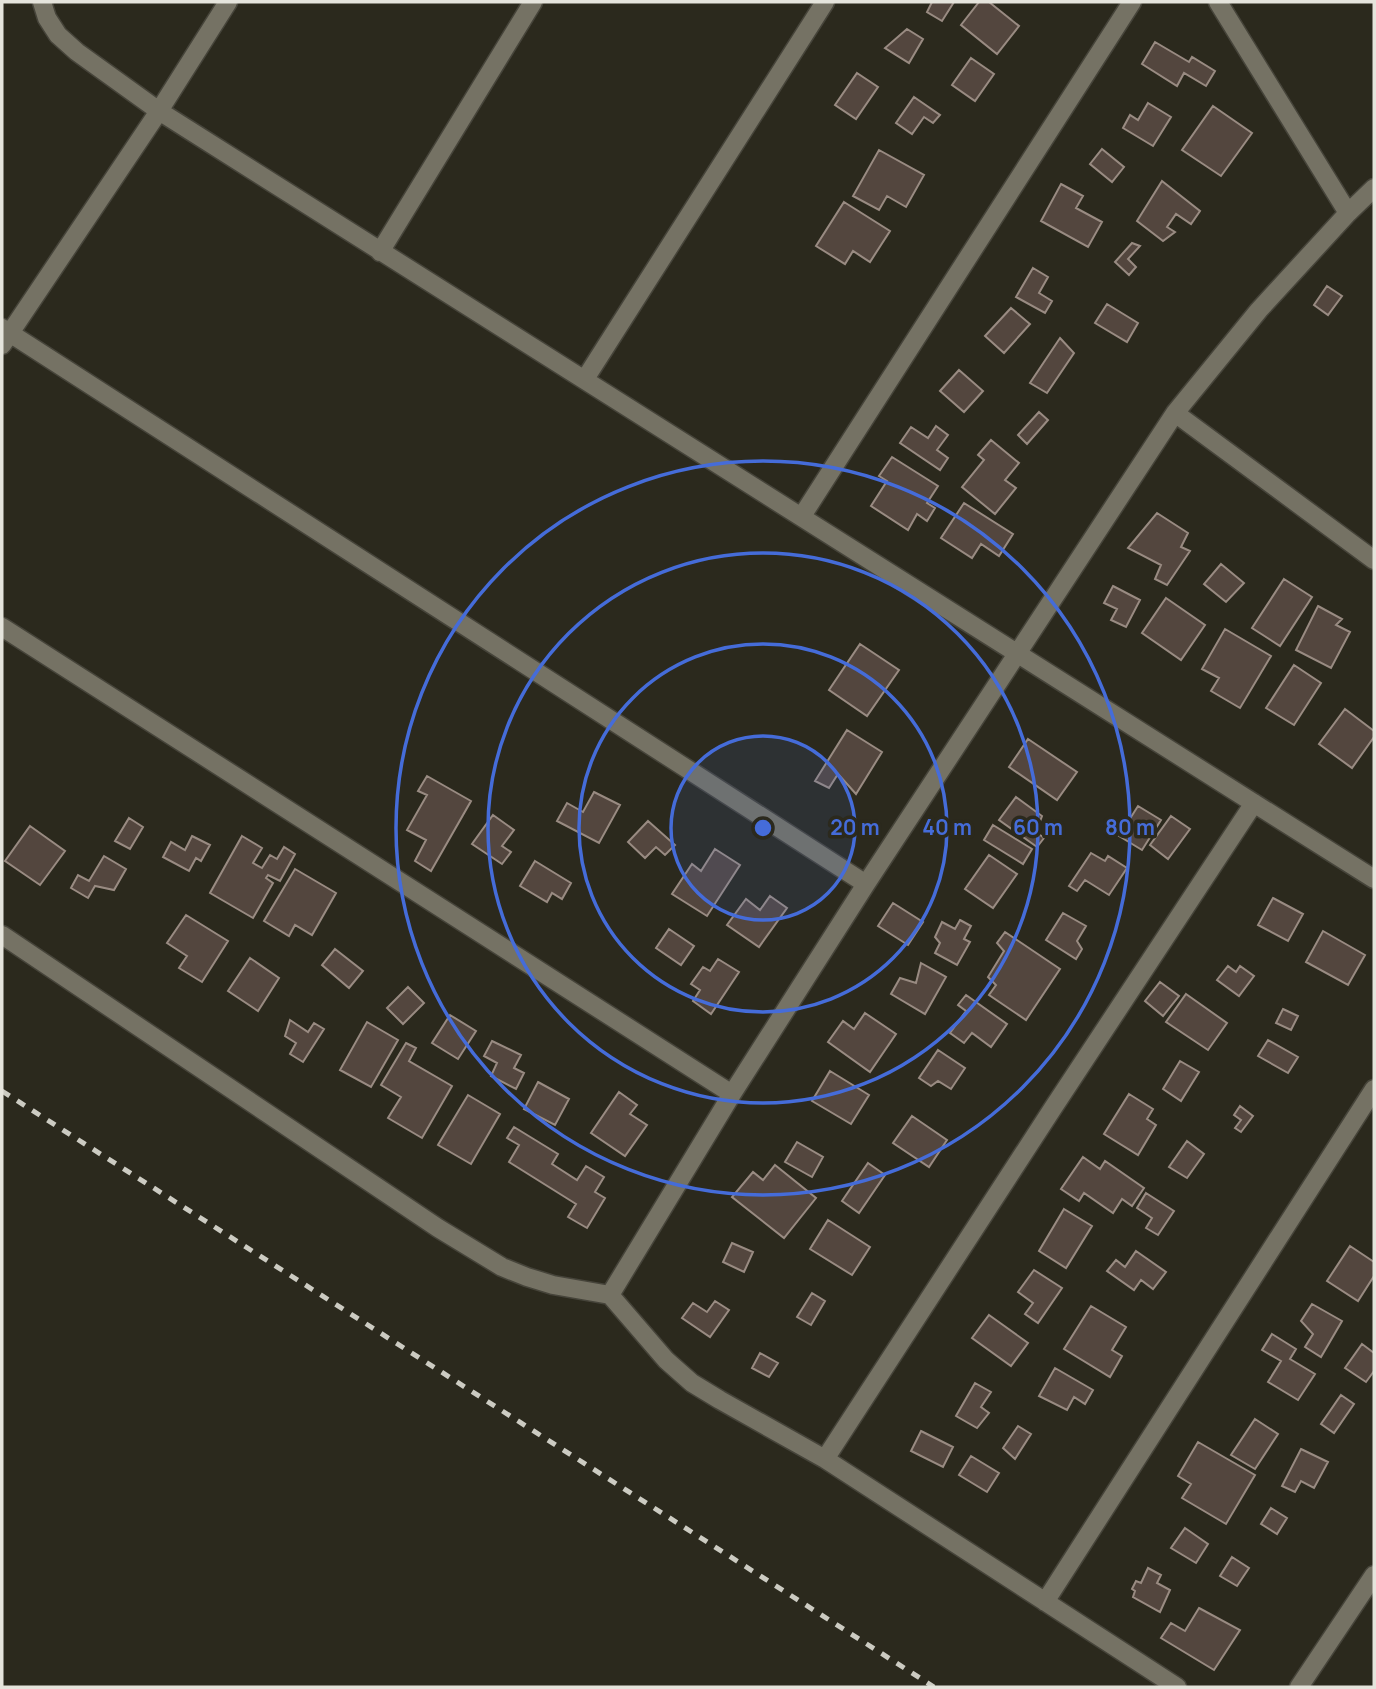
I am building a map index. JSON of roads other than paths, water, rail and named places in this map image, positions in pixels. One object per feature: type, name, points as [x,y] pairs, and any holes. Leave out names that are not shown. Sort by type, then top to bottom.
[{"type":"street","points":[[42,2],[47,18],[58,35],[77,52],[159,111],[1374,879]]},
{"type":"street","points":[[228,2],[159,111],[4,335],[866,884]]},
{"type":"street","points":[[380,252],[533,2]]},
{"type":"street","points":[[585,379],[825,2]]},
{"type":"street","points":[[802,516],[1132,2]]},
{"type":"street","points":[[1218,2],[1348,213]]},
{"type":"street","points":[[610,1295],[732,1094],[866,884],[1175,413],[1259,310],[1374,188]]},
{"type":"street","points":[[1175,413],[1374,560]]},
{"type":"street","points":[[2,627],[732,1094]]},
{"type":"street","points":[[825,1459],[1254,803]]},
{"type":"street","points":[[2,935],[438,1228],[502,1267],[553,1285],[610,1295],[666,1360],[692,1383],[825,1459],[1177,1687]]},
{"type":"street","points":[[1045,1602],[1374,1089]]},
{"type":"street","points":[[1299,1687],[1374,1575]]},
{"type":"railway","points":[[2,1091],[934,1687]]}]
